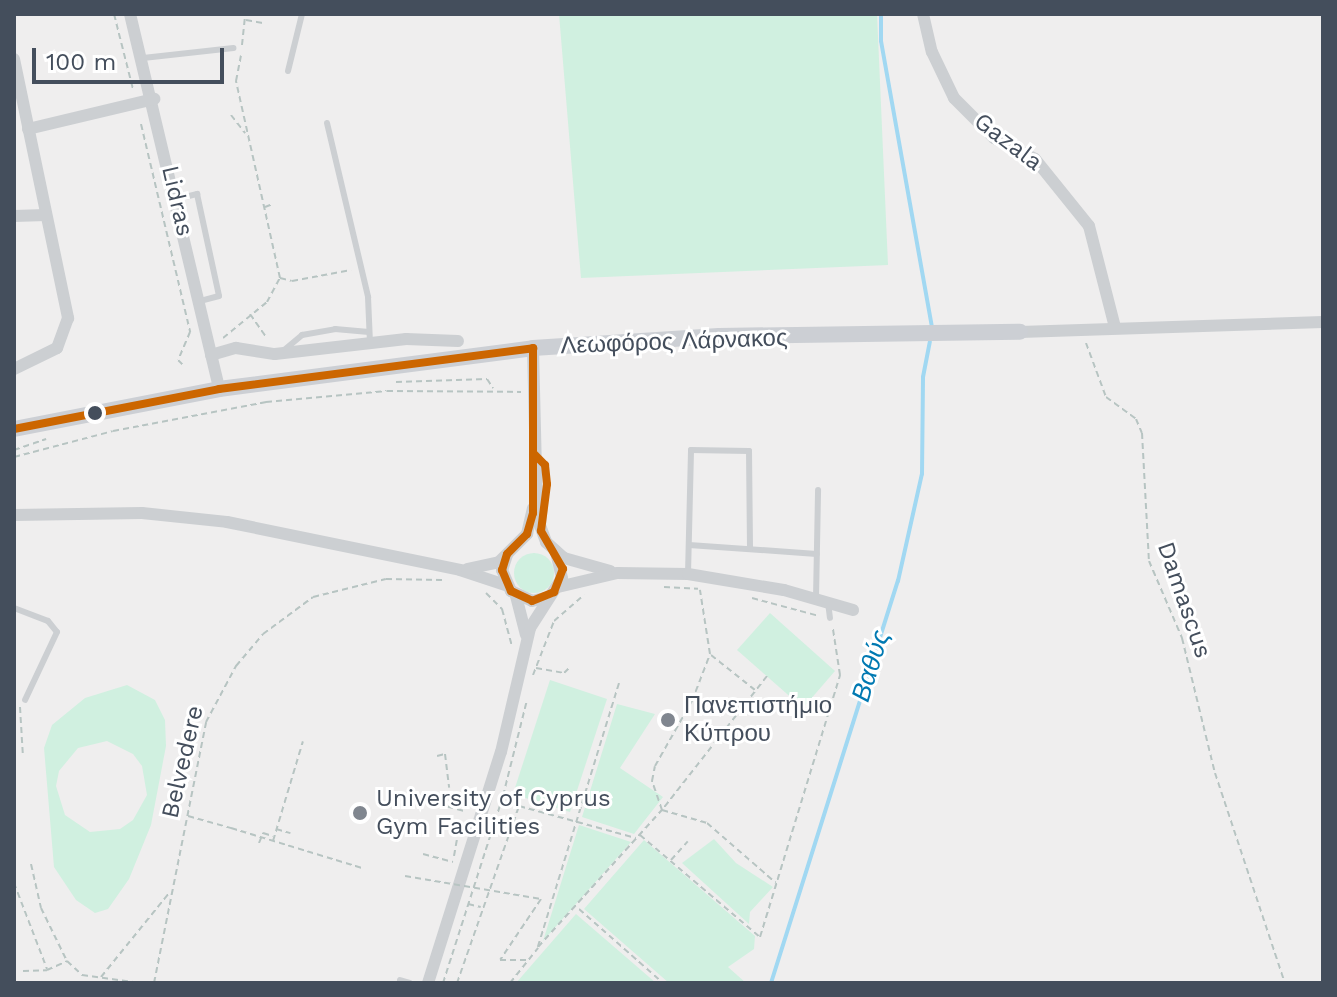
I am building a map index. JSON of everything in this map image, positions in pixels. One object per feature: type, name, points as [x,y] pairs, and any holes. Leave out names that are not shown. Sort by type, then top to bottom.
[{"type":"main road","name":"Λεωφόρος Λάρνακος","points":[[14,429],[219,389],[533,348],[719,336],[1020,332]]},
{"type":"street","name":"Lidras","points":[[130,14],[154,99],[219,389]]},
{"type":"street","name":"Gazala","points":[[923,14],[932,52],[954,98],[994,138],[1035,159],[1089,226],[1115,327]]},
{"type":"street","points":[[14,59],[68,318],[57,348],[14,369]]},
{"type":"street","points":[[28,129],[154,99]]},
{"type":"street","points":[[14,216],[46,215]]},
{"type":"street","points":[[1081,330],[1323,322]]},
{"type":"street","name":"Λεωφόρος Λάρνακος","points":[[1020,332],[1081,330]]},
{"type":"street","points":[[211,352],[236,348],[278,353],[369,338],[458,341]]},
{"type":"street","points":[[519,653],[563,569],[541,531],[535,494],[533,348]]},
{"type":"street","points":[[428,983],[498,763],[525,624],[502,570],[511,550],[527,534],[535,494]]},
{"type":"street","points":[[14,515],[182,516],[454,569],[532,601],[553,592],[625,573]]},
{"type":"street","points":[[454,569],[484,567],[532,540],[552,548],[576,564],[625,573],[688,574],[822,600],[853,610]]},
{"type":"lane","points":[[288,71],[302,14]]},
{"type":"lane","points":[[143,58],[233,48]]},
{"type":"lane","points":[[327,123],[361,269],[369,338]]},
{"type":"lane","points":[[177,199],[197,194],[219,296],[200,301]]},
{"type":"lane","points":[[688,574],[691,450],[749,451],[750,549]]},
{"type":"lane","points":[[534,454],[545,465],[547,484],[541,531]]},
{"type":"lane","points":[[818,490],[817,554],[822,600],[830,618]]},
{"type":"lane","points":[[689,545],[817,554]]},
{"type":"lane","points":[[14,608],[48,621],[57,632],[25,700]]},
{"type":"lane","points":[[400,980],[410,983]]},
{"type":"path","points":[[114,14],[133,89]]},
{"type":"path","points":[[211,352],[249,313],[267,302],[280,278],[236,81],[245,14]]},
{"type":"path","points":[[246,20],[263,23]]},
{"type":"path","points":[[231,115],[246,134]]},
{"type":"path","points":[[141,124],[190,332],[178,360],[184,366]]},
{"type":"path","points":[[264,207],[273,204]]},
{"type":"path","points":[[280,278],[292,281],[361,269]]},
{"type":"path","points":[[249,313],[278,353]]},
{"type":"path","name":"Damascus","points":[[1081,330],[1106,397],[1136,419],[1142,433],[1149,561],[1182,638],[1215,773],[1285,983]]},
{"type":"path","points":[[390,382],[487,379],[493,389]]},
{"type":"path","points":[[14,457],[220,409],[360,393],[516,388],[523,403]]},
{"type":"path","points":[[264,395],[279,393]]},
{"type":"path","points":[[14,450],[55,436]]},
{"type":"path","name":"Belvedere","points":[[154,983],[212,703],[263,634],[313,597],[351,585],[386,579],[447,581]]},
{"type":"path","points":[[653,587],[709,590]]},
{"type":"path","points":[[662,810],[652,781],[655,766],[692,701],[710,654],[700,590]]},
{"type":"path","points":[[484,591],[502,609],[519,653]]},
{"type":"path","points":[[538,658],[554,621],[588,592]]},
{"type":"path","points":[[640,835],[760,937],[840,675],[830,618],[741,596]]},
{"type":"path","points":[[710,654],[756,691]]},
{"type":"path","points":[[535,667],[564,673],[571,666]]},
{"type":"path","points":[[538,947],[578,908],[662,810],[767,676]]},
{"type":"path","points":[[510,983],[538,947],[619,683]]},
{"type":"path","points":[[273,839],[303,741]]},
{"type":"path","points":[[437,756],[445,754],[449,788]]},
{"type":"path","points":[[438,804],[465,811]]},
{"type":"path","points":[[457,983],[519,806],[637,839]]},
{"type":"path","points":[[662,810],[707,823],[776,883]]},
{"type":"path","points":[[187,816],[273,839],[362,868]]},
{"type":"path","points":[[276,829],[290,833]]},
{"type":"path","points":[[446,885],[459,829]]},
{"type":"path","points":[[259,843],[263,833],[273,839]]},
{"type":"path","points":[[670,861],[688,841]]},
{"type":"path","points":[[423,854],[453,861]]},
{"type":"path","points":[[31,864],[41,908],[67,961],[82,975],[140,983]]},
{"type":"path","points":[[405,876],[541,899],[500,960],[533,957]]},
{"type":"path","points":[[14,883],[47,970]]},
{"type":"path","points":[[100,978],[172,892]]},
{"type":"path","points":[[578,908],[663,983]]},
{"type":"path","points":[[23,971],[47,970],[67,961]]},
{"type":"green space","points":[[559,14],[877,14],[888,265],[581,278]]},
{"type":"green space","points":[[534,553],[548,559],[554,573],[548,587],[534,593],[520,587],[514,573],[520,559]]},
{"type":"green space","points":[[770,613],[835,671],[803,708],[737,650]]},
{"type":"green space","points":[[550,680],[607,699],[570,812],[513,794]]},
{"type":"green space","points":[[127,685],[155,700],[165,720],[166,746],[151,825],[129,879],[108,909],[95,913],[76,900],[54,867],[44,748],[52,725],[85,698]],"holes":[[[107,741],[133,754],[142,766],[147,795],[133,820],[120,829],[90,832],[65,815],[56,786],[59,771],[78,748]]]},
{"type":"green space","points":[[617,704],[655,714],[620,768],[663,797],[634,834],[582,817]]},
{"type":"green space","points":[[579,825],[631,842],[543,941]]},
{"type":"green space","points":[[714,839],[736,863],[773,887],[750,912],[749,924],[682,863]]},
{"type":"green space","points":[[644,840],[755,936],[754,949],[728,967],[746,983],[669,983],[584,909]]},
{"type":"green space","points":[[576,914],[634,964],[656,983],[516,983]]},
{"type":"waterway","name":"Βαθύς","points":[[881,14],[881,41],[932,327]]},
{"type":"waterway","name":"Βαθύς","points":[[771,983],[898,581],[922,474],[923,377],[930,342]]},
{"type":"transit line","points":[[14,429],[219,389],[533,348],[533,513],[527,534],[507,554],[502,570],[511,591],[532,601],[554,592],[563,569],[541,531],[547,484],[545,465],[534,454]]},
{"type":"place","name":"Πανεπιστήμιο Κύπρου","points":[[668,720]]},
{"type":"place","name":"University of Cyprus Gym Facilities","points":[[360,813]]}]
